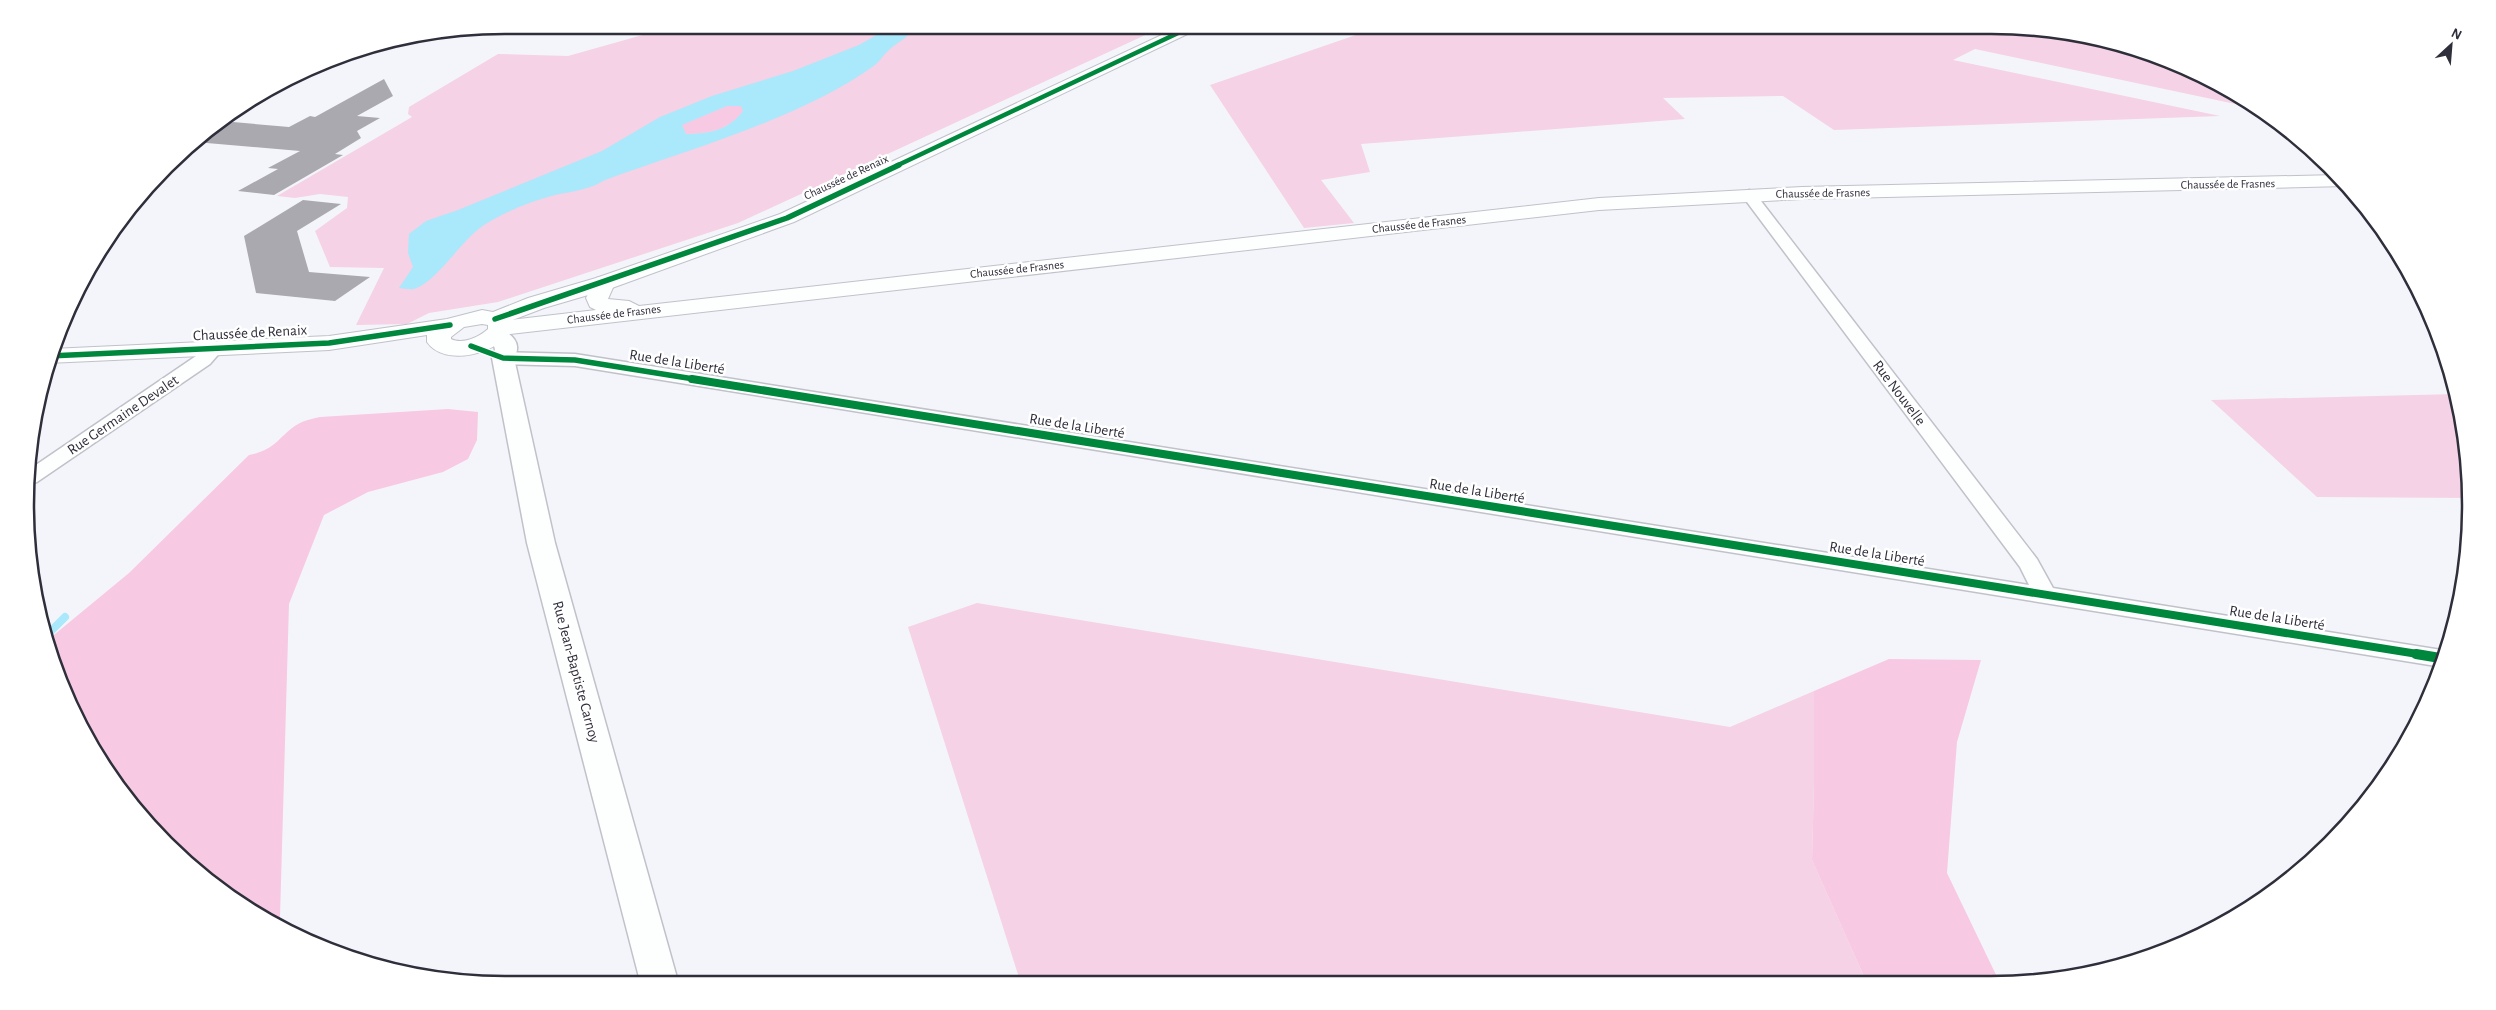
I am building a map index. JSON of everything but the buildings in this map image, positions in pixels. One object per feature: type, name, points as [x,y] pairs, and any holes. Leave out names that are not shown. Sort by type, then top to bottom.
[{"type":"main road","name":"Chaussée de Renaix","points":[[499,335],[536,303],[604,283],[786,218],[1176,34]]},
{"type":"main road","name":"Chaussée de Frasnes","points":[[499,335],[653,309],[1590,205],[1749,195],[2333,181]]},
{"type":"main road","points":[[604,283],[597,298],[598,302],[604,306],[653,309]]},
{"type":"main road","points":[[474,318],[499,335],[471,346],[450,348],[447,335],[474,318]]},
{"type":"main road","name":"Chaussée de Renaix","points":[[59,356],[329,343],[358,347],[418,349],[447,335]]},
{"type":"street","name":"Rue Nouvelle","points":[[1749,195],[2028,564],[2040,583],[2044,595]]},
{"type":"street","name":"Rue de la Liberté","points":[[499,335],[575,360],[2436,657]]},
{"type":"street","name":"Rue Jean-Baptiste Carnoy","points":[[499,335],[541,543],[658,976]]},
{"type":"street","name":"Rue Germaine Devalet","points":[[35,475],[203,360],[214,349]]},
{"type":"shaded area","points":[[646,34],[1148,34],[738,223],[498,302],[429,313],[407,324],[356,325],[384,268],[330,267],[315,231],[347,208],[348,197],[320,194],[295,198],[277,196],[412,117],[408,114],[409,107],[498,54],[568,56]]},
{"type":"shaded area","points":[[1359,34],[1991,34],[2053,38],[2113,50],[2142,59],[2199,82],[2240,105],[1975,49],[1953,60],[2220,116],[1834,130],[1783,96],[1663,98],[1685,119],[1361,144],[1370,172],[1321,180],[1354,223],[1304,228],[1210,85]]},
{"type":"shaded area","points":[[727,106],[741,106],[743,111],[731,122],[718,129],[686,134],[682,125]]},
{"type":"shaded area","points":[[2449,394],[2458,443],[2462,498],[2317,497],[2211,400]]},
{"type":"shaded area","points":[[448,409],[478,412],[477,440],[468,459],[443,472],[368,492],[324,515],[289,604],[279,918],[243,897],[194,859],[151,816],[131,792],[113,767],[82,713],[53,636],[129,573],[249,455],[267,449],[294,426],[320,417]]},
{"type":"shaded area","points":[[977,603],[1730,727],[1814,691],[1812,860],[1864,976],[1018,976],[908,627]]},
{"type":"shaded area","points":[[1889,659],[1981,660],[1957,742],[1947,873],[1997,976],[1864,976],[1812,860],[1814,691]]},
{"type":"water","points":[[878,34],[909,34],[875,65],[846,84],[780,117],[593,186],[546,197],[509,211],[475,232],[440,270],[423,285],[414,289],[399,288],[413,267],[408,253],[409,234],[426,221],[458,210],[602,151],[660,117],[712,96],[793,71],[859,45]],"holes":[[[727,106],[741,106],[743,111],[725,127],[710,132],[686,134],[682,125]]]},
{"type":"waterway","points":[[51,631],[65,617]]},
{"type":"cycle path","points":[[495,319],[536,303],[604,283],[787,218],[1176,34]]},
{"type":"cycle path","points":[[59,356],[329,343],[450,325]]},
{"type":"cycle path","points":[[471,346],[503,358],[575,360],[2436,657]]}]
